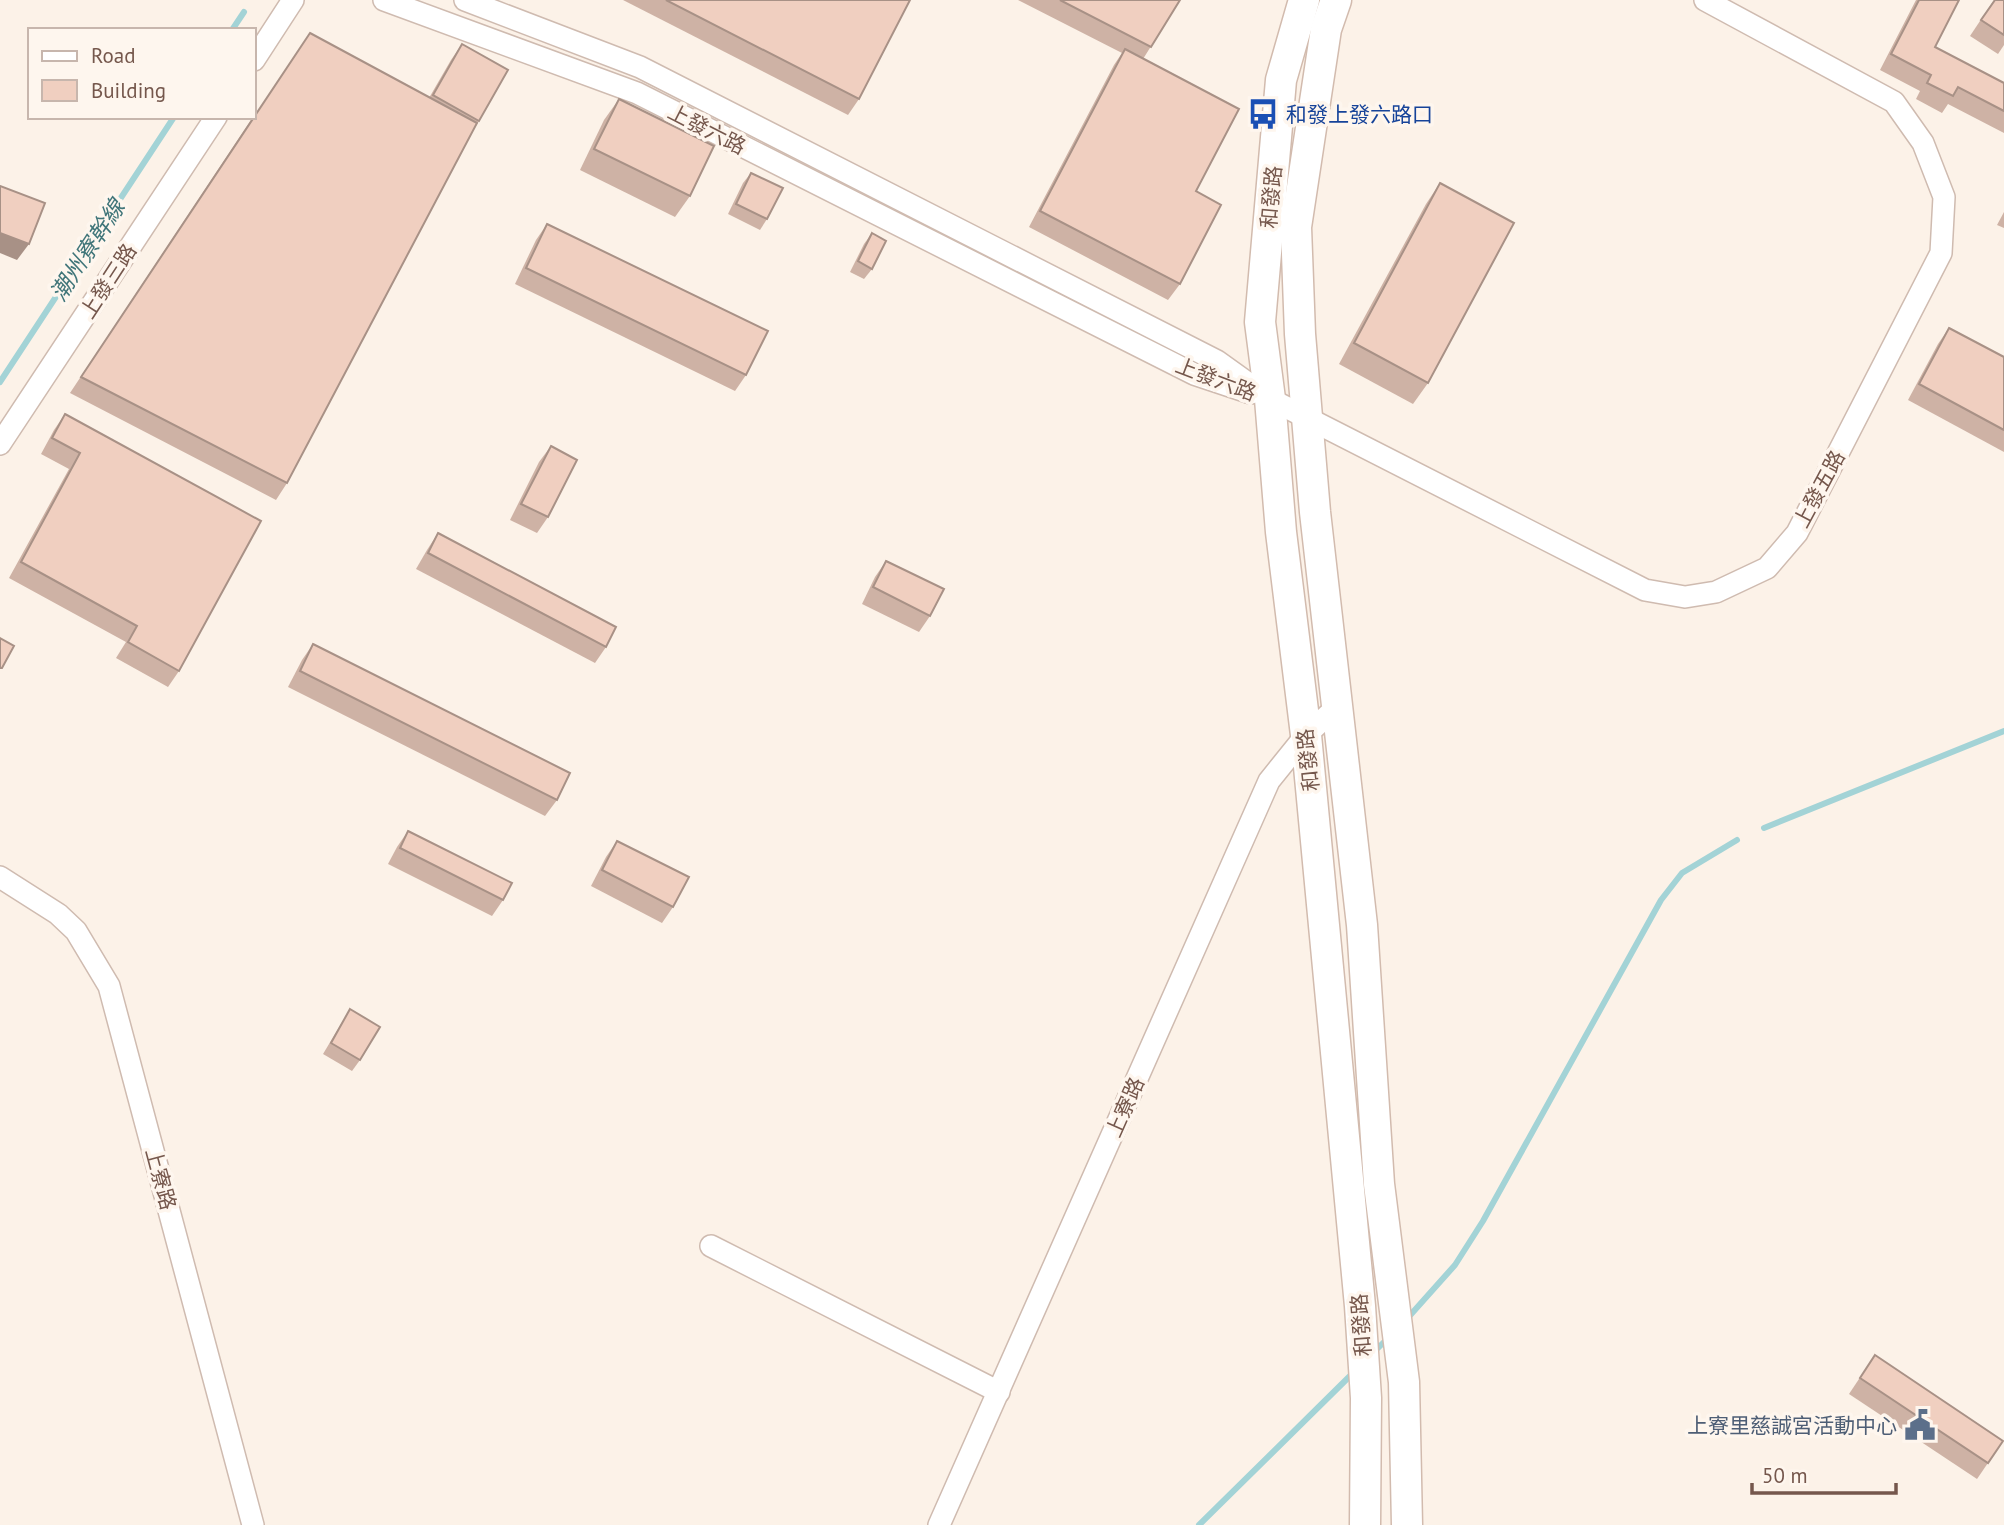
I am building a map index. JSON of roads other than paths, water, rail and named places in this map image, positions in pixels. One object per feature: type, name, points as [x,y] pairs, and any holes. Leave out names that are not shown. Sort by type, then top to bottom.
[{"type":"street","points":[[256,57],[293,0]]},
{"type":"street","name":"上發六路","points":[[384,0],[637,93],[1194,373],[1270,398]]},
{"type":"street","name":"上發六路","points":[[465,0],[640,67],[1217,361],[1270,398]]},
{"type":"street","name":"和發路","points":[[1304,0],[1281,80],[1260,323],[1270,398],[1281,532],[1306,735],[1360,1306],[1366,1398],[1365,1525]]},
{"type":"street","name":"和發路","points":[[1336,0],[1326,29],[1296,228],[1300,334],[1315,512],[1362,925],[1379,1184],[1404,1382],[1407,1525]]},
{"type":"street","name":"上發五路","points":[[1270,398],[1645,590],[1685,597],[1716,592],[1767,568],[1797,533],[1941,253],[1944,197],[1923,143],[1894,102],[1705,0]]},
{"type":"street","name":"上發三路","points":[[0,444],[215,119]]},
{"type":"street","name":"上寮路","points":[[939,1525],[1269,781],[1306,735],[1337,707]]},
{"type":"street","name":"上寮路","points":[[0,877],[58,914],[76,931],[109,986],[253,1525]]},
{"type":"street","points":[[710,1246],[999,1392]]},
{"type":"waterway","name":"潮州寮幹線","points":[[233,28],[244,12]]},
{"type":"waterway","name":"潮州寮幹線","points":[[0,382],[173,119]]},
{"type":"waterway","points":[[1764,828],[2004,731]]},
{"type":"waterway","points":[[1405,1321],[1455,1265],[1483,1221],[1661,900],[1682,873],[1737,840]]},
{"type":"waterway","points":[[1372,1354],[1389,1337]]},
{"type":"waterway","points":[[1199,1525],[1355,1371]]},
{"type":"place","name":"和發上發六路口","points":[[1263,114]]},
{"type":"place","name":"上寮里慈誠宮活動中心","points":[[1920,1425]]}]
